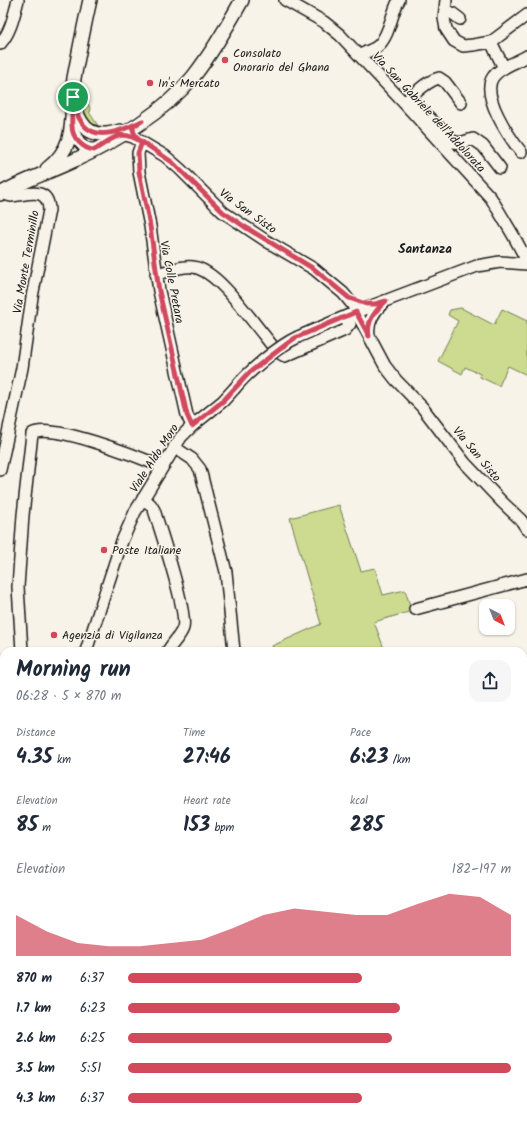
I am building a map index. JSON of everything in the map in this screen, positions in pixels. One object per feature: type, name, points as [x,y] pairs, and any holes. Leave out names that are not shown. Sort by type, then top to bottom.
[{"type":"main road","points":[[36,176],[59,158],[68,143],[72,127],[74,77],[90,0]]},
{"type":"main road","points":[[2,192],[69,163],[95,149],[138,124],[169,101],[194,76],[216,45],[242,0]]},
{"type":"main road","points":[[73,97],[76,112],[81,122],[86,129],[93,133],[113,133],[138,124]]},
{"type":"street","points":[[0,44],[5,38],[10,27],[18,0]]},
{"type":"street","name":"Via San Gabriele dell'Addolorata","points":[[286,0],[331,28],[407,101],[491,198],[514,235],[527,264]]},
{"type":"street","points":[[360,56],[363,53],[376,48],[384,40],[399,0]]},
{"type":"street","points":[[445,5],[459,15]]},
{"type":"street","points":[[445,5],[444,21],[446,28],[451,37],[463,46],[473,46],[491,42],[527,15]]},
{"type":"street","points":[[491,42],[504,68]]},
{"type":"street","points":[[520,152],[502,124],[492,99],[490,86],[491,81],[497,73],[527,56]]},
{"type":"street","points":[[461,103],[445,82],[439,78],[430,82],[407,101],[454,142],[460,143],[473,140],[480,143],[500,168]]},
{"type":"street","points":[[138,124],[134,133],[141,141]]},
{"type":"street","points":[[72,127],[81,145],[87,149],[95,149]]},
{"type":"street","name":"Via San Sisto","points":[[121,134],[131,136],[141,141],[172,162],[223,212],[316,270],[345,295],[362,303],[382,302]]},
{"type":"street","name":"Via Colle Pretara","points":[[141,141],[138,153],[139,169],[150,226],[156,274],[187,415],[192,426]]},
{"type":"street","name":"Via Monte Terminillo","points":[[0,470],[22,368],[32,297],[49,210],[47,201],[44,196],[39,193],[11,196],[2,192]]},
{"type":"street","name":"Viale Aldo Moro","points":[[87,647],[122,541],[143,498],[174,447],[192,426],[215,408],[253,370],[285,345],[298,337],[382,302],[482,264],[500,262],[527,264]]},
{"type":"street","points":[[156,274],[188,267],[195,267],[205,272],[225,289],[271,344],[280,354],[285,356],[345,330],[350,324],[352,314]]},
{"type":"street","name":"Via San Sisto","points":[[345,295],[352,314],[369,336],[385,366],[422,408],[465,463],[521,520],[527,529]]},
{"type":"street","points":[[369,336],[368,330],[373,316],[382,302]]},
{"type":"street","points":[[22,647],[18,587],[32,434],[39,431],[89,440],[162,467]]},
{"type":"street","points":[[174,447],[196,462],[200,469],[226,572],[234,647]]},
{"type":"street","points":[[143,498],[151,505],[163,537],[182,608],[184,621],[182,631],[171,647]]},
{"type":"street","points":[[416,609],[527,579]]},
{"type":"green space","points":[[82,88],[91,111],[89,112],[100,129],[91,127],[84,113]]},
{"type":"green space","points":[[461,308],[494,325],[502,309],[527,321],[527,375],[508,366],[499,386],[480,377],[480,374],[465,367],[462,374],[438,361],[458,321],[448,315],[450,310]]},
{"type":"green space","points":[[339,505],[361,571],[375,568],[383,595],[405,590],[412,611],[374,622],[383,647],[272,647],[321,624],[290,518]]},
{"type":"place","name":"Consolato Onorario del Ghana","points":[[225,60]]},
{"type":"place","name":"In's Mercato","points":[[150,83]]},
{"type":"place","name":"Poste Italiane","points":[[104,550]]},
{"type":"place","name":"Agenzia di Vigilanza","points":[[54,635]]},
{"type":"district","name":"Santanza","points":[[425,248]]},
{"type":"route","points":[[73,97],[75,109],[79,118],[83,126],[89,131],[96,134],[107,134],[142,121],[134,126],[133,129],[138,139],[172,162],[223,212],[314,269],[349,298],[366,304],[378,304],[386,301],[375,312],[370,321],[368,330],[369,336],[356,312],[295,338],[250,372],[223,401],[192,426],[187,415],[156,274],[150,226],[139,169],[138,153],[142,142],[131,136],[121,134],[94,150],[85,148],[76,138],[72,127],[73,97]]}]
